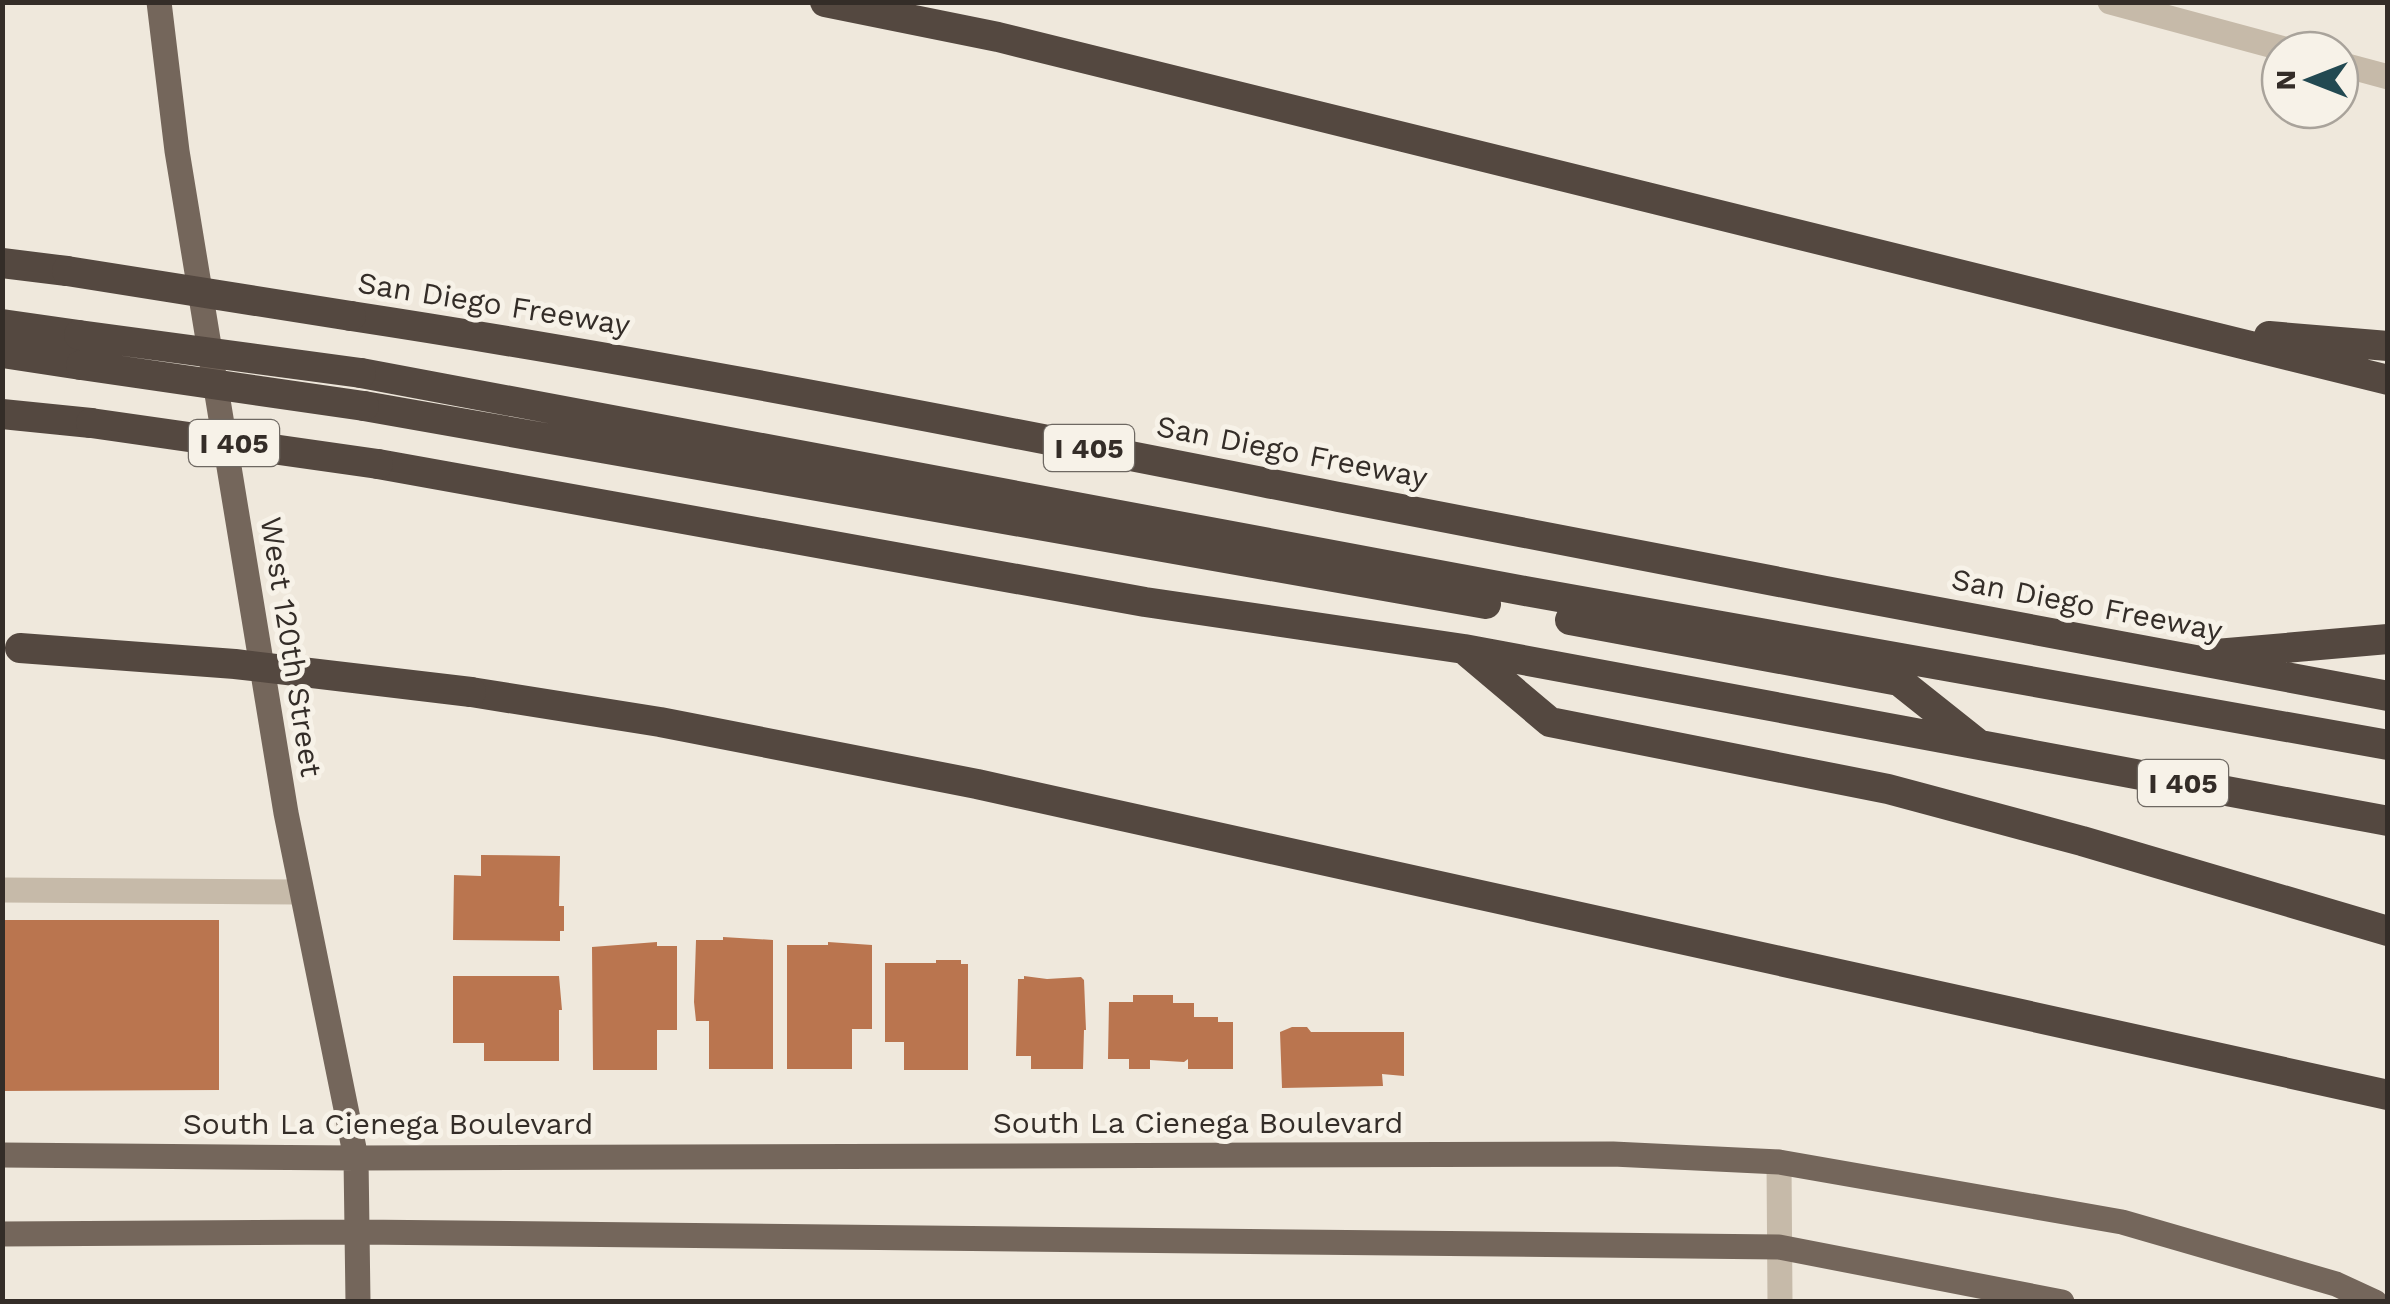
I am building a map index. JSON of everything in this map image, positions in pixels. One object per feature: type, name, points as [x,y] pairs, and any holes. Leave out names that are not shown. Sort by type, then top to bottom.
[{"type":"highway","points":[[825,2],[998,37],[2388,380]]},
{"type":"highway","name":"San Diego Freeway","points":[[2,262],[582,352],[764,385],[2388,696]]},
{"type":"highway","points":[[2,324],[80,350],[364,406],[1260,563],[1899,682],[1979,745]]},
{"type":"highway","points":[[2176,328],[2388,346]]},
{"type":"highway","points":[[2,354],[80,350],[360,373],[1544,594],[2388,745]]},
{"type":"highway","name":"I 405","points":[[2,414],[378,464],[1145,602],[1464,650],[2388,821]]},
{"type":"highway","points":[[2178,658],[2388,639]]},
{"type":"highway","points":[[11,647],[235,664],[471,692],[660,722],[977,784],[2388,1096]]},
{"type":"highway","points":[[1464,650],[1550,722],[1888,788],[2388,930]]},
{"type":"main road","name":"West 120th Street","points":[[160,2],[177,151],[300,892],[356,1158],[358,1302]]},
{"type":"main road","name":"South La Cienega Boulevard","points":[[2,1156],[1613,1154],[1780,1162],[2122,1222],[2336,1284],[2375,1302]]},
{"type":"main road","points":[[2,1234],[358,1232],[1780,1247],[2062,1302]]},
{"type":"street","points":[[2110,2],[2260,42]]},
{"type":"street","points":[[2360,69],[2388,77]]},
{"type":"street","points":[[2,890],[300,892]]},
{"type":"street","points":[[1780,1162],[1780,1302]]},
{"type":"building","points":[[481,855],[560,856],[559,906],[564,906],[564,931],[560,931],[560,941],[453,940],[454,875],[481,876]]},
{"type":"building","points":[[2,920],[219,920],[219,1090],[2,1091]]},
{"type":"building","points":[[696,940],[773,940],[773,1069],[709,1069],[709,1021],[696,1021],[694,1002]]},
{"type":"building","points":[[657,942],[657,946],[677,946],[677,1030],[657,1030],[657,1070],[593,1070],[592,947]]},
{"type":"building","points":[[787,945],[872,945],[872,1029],[852,1029],[852,1069],[787,1069]]},
{"type":"building","points":[[961,960],[961,964],[968,964],[968,1070],[904,1070],[904,1042],[885,1042],[885,963]]},
{"type":"building","points":[[453,976],[559,976],[559,1061],[484,1061],[484,1043],[453,1043]]},
{"type":"building","points":[[1024,976],[1084,980],[1083,1069],[1031,1069],[1031,1056],[1016,1056],[1018,979]]},
{"type":"building","points":[[1133,995],[1173,995],[1173,1003],[1194,1003],[1194,1017],[1218,1017],[1218,1022],[1233,1022],[1233,1069],[1188,1069],[1188,1059],[1150,1060],[1150,1069],[1129,1069],[1129,1059],[1108,1059],[1109,1002],[1133,1002]]},
{"type":"building","points":[[1307,1027],[1311,1032],[1404,1032],[1404,1076],[1382,1074],[1383,1086],[1282,1088],[1280,1032]]}]
